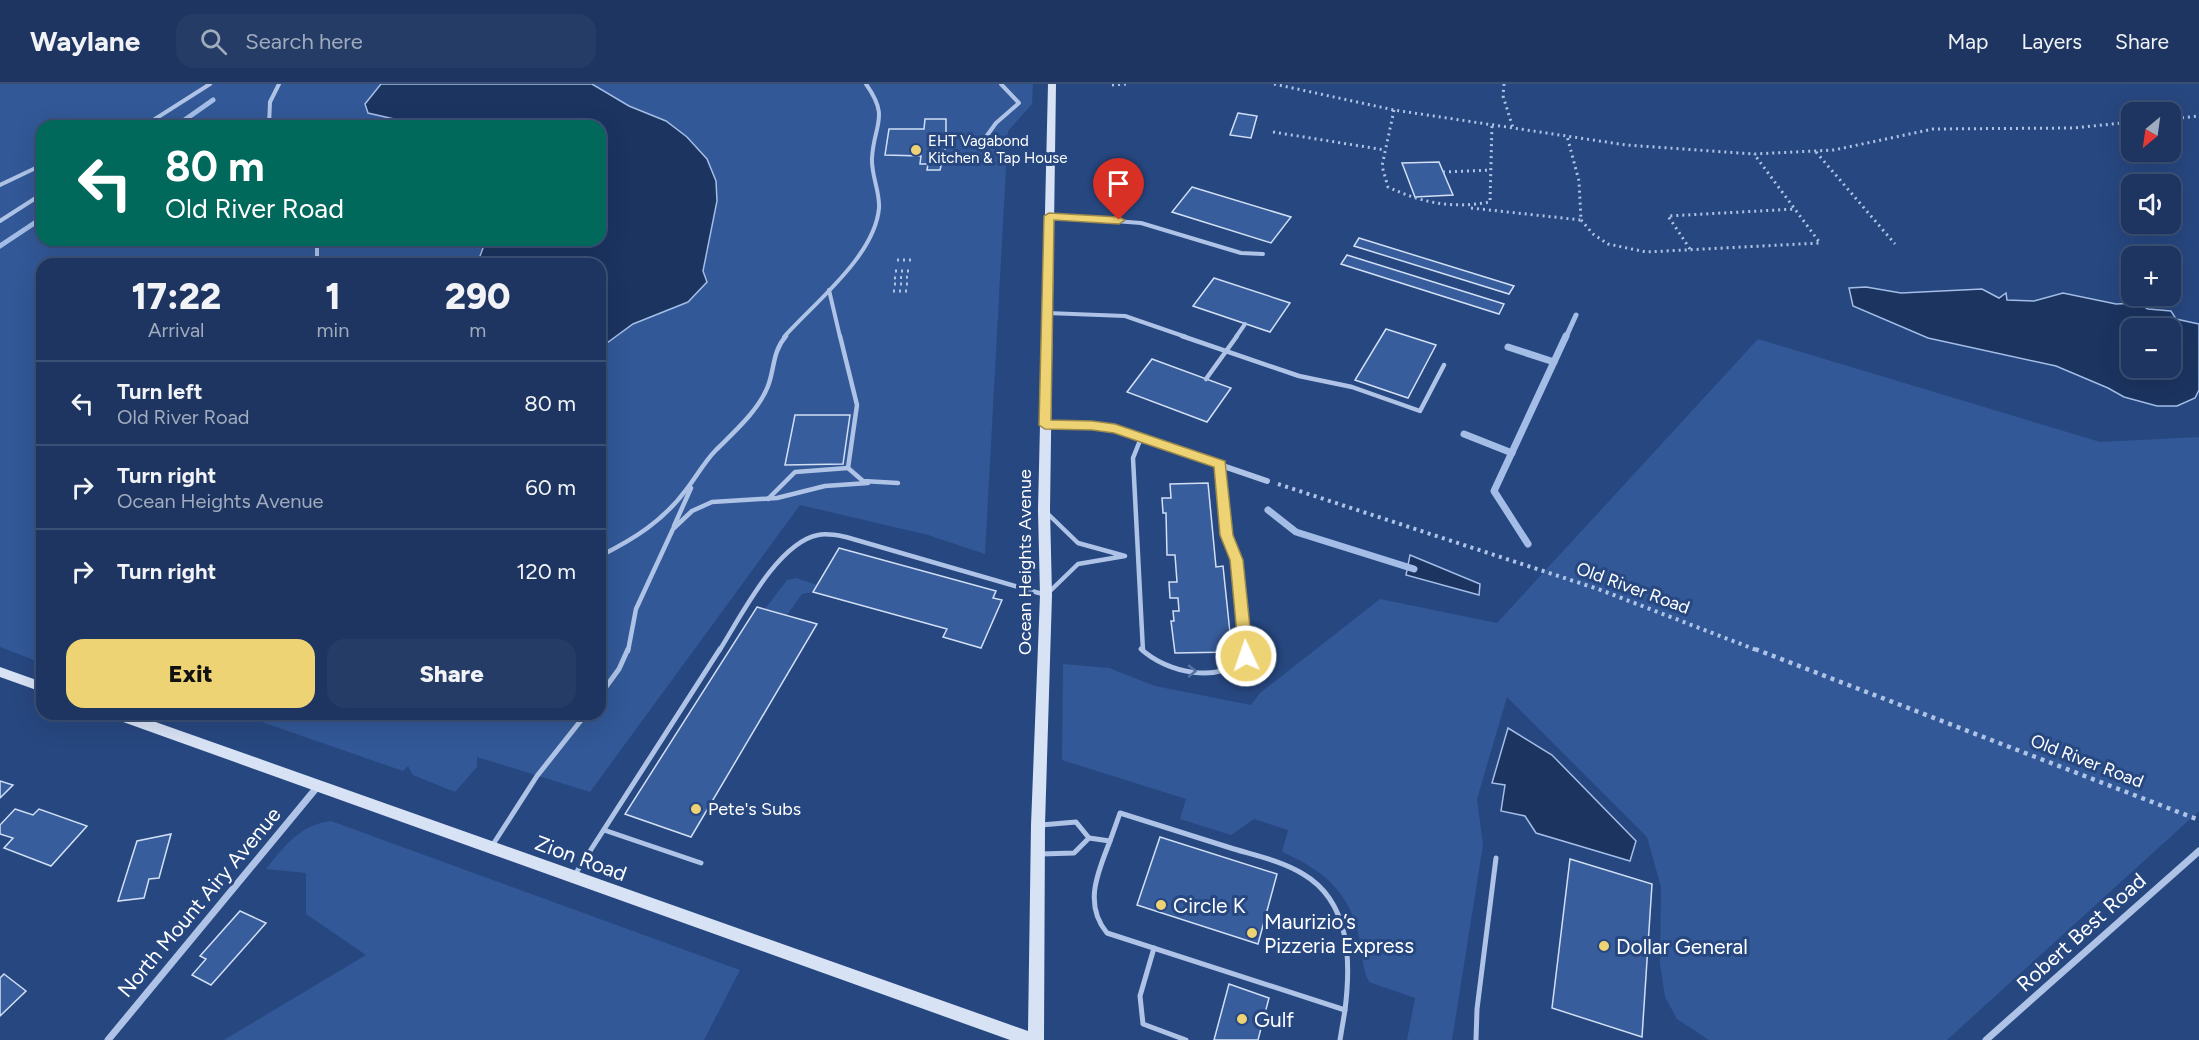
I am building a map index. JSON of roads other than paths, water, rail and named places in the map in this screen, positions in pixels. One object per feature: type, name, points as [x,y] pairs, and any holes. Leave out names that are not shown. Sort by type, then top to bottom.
[{"type":"main road","name":"Ocean Heights Avenue","points":[[1034,1040],[1046,595],[1044,510],[1052,84]]},
{"type":"main road","points":[[0,672],[36,685]]},
{"type":"main road","name":"Zion Road","points":[[134,720],[1034,1040]]},
{"type":"street","points":[[1045,425],[1092,425],[1115,429],[1267,480]]},
{"type":"street","name":"North Mount Airy Avenue","points":[[108,1040],[318,786]]},
{"type":"street","name":"Robert Best Road","points":[[1986,1040],[2199,850]]},
{"type":"lane","points":[[153,120],[210,84]]},
{"type":"lane","points":[[269,120],[270,102],[279,84]]},
{"type":"lane","points":[[606,553],[653,526],[696,479],[716,451],[738,431],[768,387],[773,356],[780,342],[845,273],[861,249],[879,209],[879,199],[871,175],[872,155],[882,113],[877,100],[866,84]]},
{"type":"lane","points":[[983,141],[992,126],[1015,109],[1019,103],[1001,84]]},
{"type":"lane","points":[[0,185],[36,168]]},
{"type":"lane","points":[[0,221],[36,198]]},
{"type":"lane","points":[[1049,216],[1141,223],[1241,253],[1263,254]]},
{"type":"lane","points":[[829,290],[857,405],[848,468],[854,477],[868,483]]},
{"type":"lane","points":[[1047,313],[1125,315],[1299,376],[1352,387],[1420,411],[1444,365]]},
{"type":"lane","points":[[1206,379],[1245,324]]},
{"type":"lane","points":[[1141,438],[1133,458],[1141,649],[1156,663],[1182,671],[1231,670],[1241,665],[1246,656],[1236,560],[1227,535],[1220,464]]},
{"type":"lane","points":[[768,498],[795,472],[848,468]]},
{"type":"lane","points":[[606,686],[619,669],[630,646],[636,609],[696,479]]},
{"type":"lane","points":[[672,529],[692,511],[705,504],[768,498],[836,484],[898,483]]},
{"type":"lane","points":[[1044,510],[1078,543],[1125,556]]},
{"type":"lane","points":[[573,878],[765,579],[783,557],[809,538],[818,535],[838,537],[954,565],[1046,595],[1078,564],[1138,555]]},
{"type":"lane","points":[[491,848],[537,776],[581,720]]},
{"type":"lane","points":[[1340,1040],[1346,1010],[1350,981],[1343,923],[1323,890],[1310,878],[1283,864],[1120,813],[1093,890],[1096,920],[1114,937],[1346,1010]]},
{"type":"lane","points":[[1038,825],[1076,822],[1089,838],[1110,841]]},
{"type":"lane","points":[[604,830],[701,863]]},
{"type":"lane","points":[[1038,855],[1074,852],[1089,838]]},
{"type":"lane","points":[[1476,1040],[1477,1009],[1496,858]]},
{"type":"lane","points":[[1154,948],[1138,1003],[1139,1015],[1143,1024],[1171,1038],[1186,1040]]},
{"type":"waterway","points":[[185,120],[213,100]]},
{"type":"waterway","points":[[0,246],[36,222]]},
{"type":"waterway","points":[[1566,337],[1576,315]]},
{"type":"waterway","points":[[1554,362],[1566,336]]},
{"type":"waterway","points":[[1508,347],[1554,362]]},
{"type":"waterway","points":[[1512,453],[1554,362]]},
{"type":"waterway","points":[[1464,434],[1512,453]]},
{"type":"waterway","points":[[1512,453],[1494,491],[1528,544]]},
{"type":"waterway","points":[[1268,510],[1296,532],[1414,569]]},
{"type":"place","name":"EHT Vagabond Kitchen & Tap House","points":[[916,150]]},
{"type":"place","name":"Pete's Subs","points":[[696,809]]},
{"type":"place","name":"Circle K","points":[[1161,905]]},
{"type":"place","name":"Maurizio’s Pizzeria Express","points":[[1252,933]]},
{"type":"place","name":"Dollar General","points":[[1604,946]]},
{"type":"place","name":"Gulf","points":[[1242,1019]]}]
